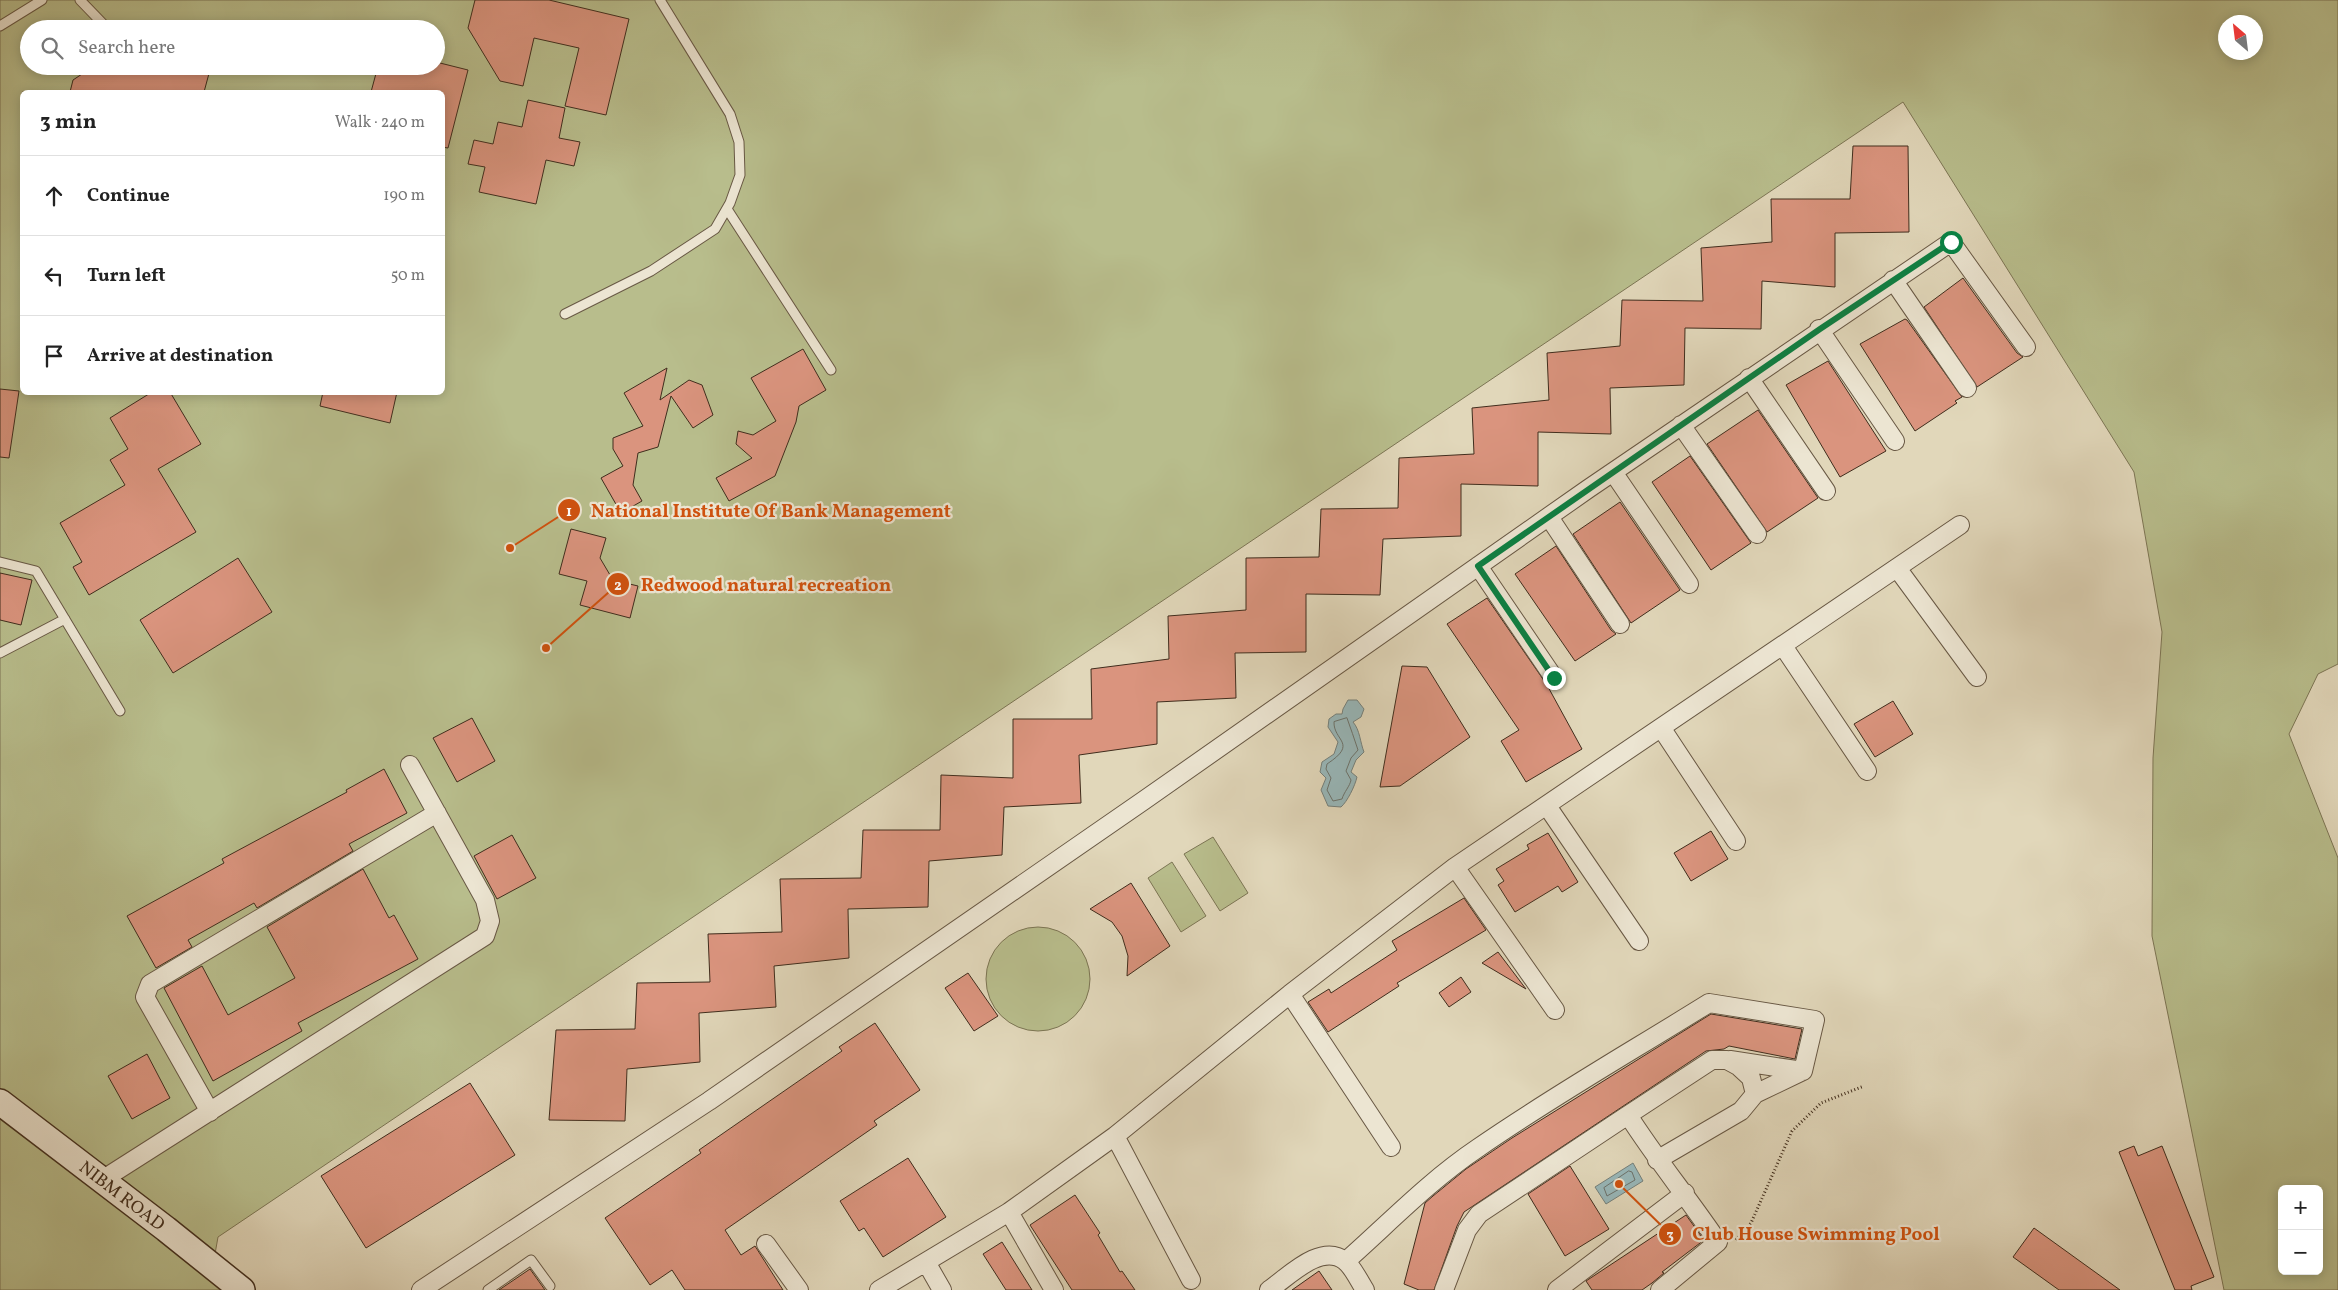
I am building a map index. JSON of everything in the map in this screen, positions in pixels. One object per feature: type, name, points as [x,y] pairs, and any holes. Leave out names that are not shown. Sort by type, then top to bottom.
[{"type":"main road","name":"NIBM ROAD","points":[[0,1102],[242,1290]]},
{"type":"street","points":[[421,1290],[709,1101],[1144,802],[1682,424],[1951,242],[2026,347]]},
{"type":"street","points":[[1893,280],[1967,388]]},
{"type":"street","points":[[1820,329],[1895,441]]},
{"type":"street","points":[[1749,378],[1826,491]]},
{"type":"street","points":[[1682,424],[1757,534]]},
{"type":"street","points":[[1613,472],[1689,584]]},
{"type":"street","points":[[1549,516],[1620,624]]},
{"type":"street","points":[[879,1290],[1009,1212],[1114,1136],[1290,994],[1455,868],[1960,525]]},
{"type":"street","points":[[1478,566],[1554,678]]},
{"type":"street","points":[[1897,568],[1977,677]]},
{"type":"street","points":[[1783,646],[1867,772]]},
{"type":"street","points":[[1662,729],[1736,841]]},
{"type":"street","points":[[102,1180],[485,936],[490,921],[484,900],[410,765]]},
{"type":"street","points":[[1547,806],[1639,941]]},
{"type":"street","points":[[210,1112],[145,997],[150,984],[436,813]]},
{"type":"street","points":[[1455,868],[1555,1010]]},
{"type":"street","points":[[1290,994],[1391,1147]]},
{"type":"street","points":[[1346,1262],[1398,1214],[1410,1200],[1477,1148],[1710,1002],[1814,1020],[1803,1071]]},
{"type":"street","points":[[1444,1290],[1467,1230],[1479,1214],[1712,1060],[1803,1071]]},
{"type":"street","points":[[1728,1061],[1738,1066],[1751,1078],[1755,1094]]},
{"type":"street","points":[[1656,1160],[1741,1111],[1755,1094],[1803,1071]]},
{"type":"street","points":[[1628,1115],[1656,1160],[1685,1193],[1718,1242],[1660,1290]]},
{"type":"street","points":[[1114,1136],[1191,1280]]},
{"type":"street","points":[[1556,1290],[1685,1193]]},
{"type":"street","points":[[1009,1212],[1054,1290]]},
{"type":"street","points":[[766,1244],[800,1290]]},
{"type":"street","points":[[1269,1290],[1312,1259],[1336,1256],[1346,1262],[1365,1290]]},
{"type":"street","points":[[926,1262],[942,1290]]},
{"type":"lane","points":[[0,26],[42,0]]},
{"type":"lane","points":[[80,0],[99,20]]},
{"type":"lane","points":[[565,314],[651,271],[715,228],[727,209],[740,175],[739,142],[730,114],[660,0]]},
{"type":"lane","points":[[727,209],[831,370]]},
{"type":"lane","points":[[0,562],[36,571],[120,711]]},
{"type":"lane","points":[[0,652],[65,619]]},
{"type":"lane","points":[[488,1290],[531,1260],[550,1286]]},
{"type":"path","points":[[1732,1245],[1751,1223],[1792,1131],[1821,1103],[1864,1086]]},
{"type":"green space","points":[[0,0],[2338,0],[2338,664],[2318,674],[2289,734],[2338,858],[2338,1290],[2224,1290],[2152,936],[2153,758],[2162,632],[2134,472],[1903,102],[218,1237],[212,1271],[231,1290],[0,1290]]},
{"type":"green space","points":[[1213,837],[1248,893],[1220,911],[1184,854]]},
{"type":"green space","points":[[1172,862],[1206,916],[1181,932],[1148,878]]},
{"type":"green space","points":[[1038,927],[1058,931],[1075,942],[1086,959],[1090,979],[1086,999],[1075,1016],[1058,1027],[1038,1031],[1018,1027],[1001,1016],[990,999],[986,979],[990,959],[1001,942],[1018,931]]},
{"type":"water","points":[[1348,700],[1357,700],[1364,709],[1361,717],[1353,722],[1359,732],[1364,752],[1356,760],[1351,772],[1357,777],[1346,801],[1341,807],[1328,806],[1321,790],[1326,778],[1320,772],[1322,762],[1334,754],[1338,742],[1328,727],[1329,719],[1336,714],[1342,714]]},
{"type":"water","points":[[1633,1163],[1643,1181],[1606,1204],[1595,1187]]},
{"type":"building","points":[[475,0],[549,0],[629,19],[606,115],[565,106],[579,48],[534,38],[523,86],[500,81],[468,28]]},
{"type":"building","points":[[445,64],[468,70],[448,148],[445,148],[445,90],[372,90],[376,75],[445,75]]},
{"type":"building","points":[[80,75],[209,75],[205,90],[70,90],[73,80]]},
{"type":"building","points":[[528,100],[565,108],[559,138],[580,142],[574,166],[546,160],[536,204],[479,192],[485,167],[468,164],[474,140],[493,144],[498,122],[522,127]]},
{"type":"building","points":[[1853,146],[1908,146],[1909,232],[1835,233],[1835,287],[1762,281],[1761,329],[1685,328],[1684,385],[1610,388],[1611,434],[1538,432],[1538,486],[1461,484],[1461,536],[1383,539],[1380,595],[1306,594],[1306,652],[1235,653],[1236,698],[1157,702],[1157,744],[1079,755],[1081,803],[1004,807],[1002,855],[929,861],[928,907],[848,909],[849,958],[774,966],[776,1007],[699,1013],[700,1062],[627,1069],[625,1121],[549,1120],[556,1030],[635,1029],[637,983],[710,982],[708,934],[782,932],[780,879],[861,878],[863,830],[940,830],[941,775],[1013,778],[1013,719],[1092,719],[1091,669],[1169,659],[1168,616],[1246,610],[1246,558],[1319,557],[1321,509],[1398,508],[1399,458],[1474,454],[1472,408],[1549,400],[1547,353],[1620,346],[1622,300],[1703,301],[1701,248],[1772,242],[1771,199],[1850,199]]},
{"type":"building","points":[[1963,278],[2017,353],[2023,357],[1977,387],[1924,307]]},
{"type":"building","points":[[1905,319],[1962,397],[1955,401],[1957,403],[1915,431],[1860,344]]},
{"type":"building","points":[[803,349],[826,390],[799,406],[796,422],[775,476],[729,501],[716,478],[752,458],[736,444],[738,431],[753,435],[776,421],[751,378]]},
{"type":"building","points":[[1828,361],[1886,451],[1840,477],[1786,385]]},
{"type":"building","points":[[667,368],[660,400],[689,380],[702,385],[713,415],[693,428],[671,396],[658,447],[638,453],[633,485],[642,501],[621,513],[601,478],[623,466],[613,449],[613,438],[643,426],[624,393]]},
{"type":"building","points":[[0,389],[19,391],[9,458],[0,457]]},
{"type":"building","points":[[147,395],[172,395],[201,444],[158,469],[196,532],[89,595],[73,567],[82,562],[60,523],[125,485],[110,460],[128,449],[110,418]]},
{"type":"building","points":[[322,395],[396,395],[390,423],[320,406]]},
{"type":"building","points":[[1758,410],[1818,498],[1767,532],[1707,444]]},
{"type":"building","points":[[1690,456],[1751,543],[1711,570],[1652,482]]},
{"type":"building","points":[[1620,502],[1680,590],[1631,623],[1573,534]]},
{"type":"building","points":[[571,529],[606,538],[600,558],[613,580],[638,586],[630,618],[580,605],[587,581],[559,574]]},
{"type":"building","points":[[1556,546],[1611,630],[1616,634],[1575,661],[1515,574]]},
{"type":"building","points":[[238,558],[272,612],[173,673],[140,620]]},
{"type":"building","points":[[0,573],[32,580],[21,625],[0,620]]},
{"type":"building","points":[[1487,598],[1547,685],[1582,749],[1526,782],[1501,741],[1519,730],[1447,624]]},
{"type":"building","points":[[1402,666],[1427,667],[1470,737],[1400,786],[1380,787]]},
{"type":"building","points":[[1893,701],[1913,734],[1875,757],[1854,724]]},
{"type":"building","points":[[472,718],[495,761],[457,782],[433,738]]},
{"type":"building","points":[[384,769],[407,813],[349,844],[353,851],[257,908],[254,903],[188,940],[192,947],[156,968],[127,916],[224,863],[222,859],[347,792],[346,790]]},
{"type":"building","points":[[1711,831],[1728,859],[1691,881],[1674,853]]},
{"type":"building","points":[[1548,833],[1578,882],[1562,892],[1558,886],[1515,912],[1498,885],[1504,881],[1496,869],[1529,849],[1527,845]]},
{"type":"building","points":[[512,835],[536,878],[497,899],[474,856]]},
{"type":"building","points":[[363,869],[389,918],[394,915],[418,959],[298,1023],[302,1031],[213,1081],[164,988],[202,966],[228,1015],[295,978],[267,927]]},
{"type":"building","points":[[1131,883],[1170,946],[1127,976],[1128,956],[1122,936],[1112,922],[1090,909]]},
{"type":"building","points":[[1464,898],[1486,930],[1397,983],[1399,986],[1328,1032],[1308,1002],[1329,989],[1331,993],[1397,950],[1392,941]]},
{"type":"building","points":[[1498,952],[1526,989],[1482,963]]},
{"type":"building","points":[[968,973],[998,1016],[974,1031],[945,988]]},
{"type":"building","points":[[1461,977],[1471,992],[1449,1007],[1439,993]]},
{"type":"building","points":[[1711,1014],[1802,1029],[1795,1059],[1729,1046],[1724,1049],[1706,1051],[1464,1212],[1457,1226],[1434,1290],[1419,1290],[1404,1284],[1425,1203],[1466,1169],[1512,1138]]},
{"type":"building","points":[[875,1023],[920,1090],[874,1121],[877,1125],[725,1230],[741,1255],[755,1246],[783,1290],[685,1290],[672,1270],[650,1285],[605,1218],[701,1153],[699,1150],[842,1051],[839,1047]]},
{"type":"building","points":[[147,1054],[170,1098],[132,1119],[108,1076]]},
{"type":"building","points":[[470,1083],[515,1155],[366,1248],[321,1176]]},
{"type":"building","points":[[2134,1146],[2138,1156],[2162,1146],[2214,1277],[2191,1286],[2192,1290],[2175,1290],[2119,1152]]},
{"type":"building","points":[[908,1158],[946,1217],[883,1257],[864,1228],[859,1231],[840,1201]]},
{"type":"building","points":[[1570,1166],[1609,1229],[1565,1256],[1528,1194]]},
{"type":"building","points":[[1075,1195],[1100,1233],[1098,1235],[1120,1272],[1122,1271],[1135,1290],[1072,1290],[1030,1225]]},
{"type":"building","points":[[1686,1215],[1704,1240],[1662,1272],[1664,1273],[1652,1283],[1642,1290],[1592,1290],[1586,1281]]},
{"type":"building","points":[[2034,1228],[2120,1290],[2059,1290],[2013,1257]]},
{"type":"building","points":[[1002,1242],[1032,1290],[1006,1290],[983,1254]]},
{"type":"building","points":[[530,1269],[545,1290],[499,1290]]},
{"type":"building","points":[[1319,1271],[1332,1290],[1292,1290]]},
{"type":"place","name":"National Institute Of Bank Management","points":[[510,548]]},
{"type":"place","name":"Redwood natural recreation","points":[[546,648]]},
{"type":"place","name":"Club House Swimming Pool","points":[[1619,1184]]},
{"type":"route","points":[[1554,678],[1478,566],[1820,329],[1951,242]]}]
